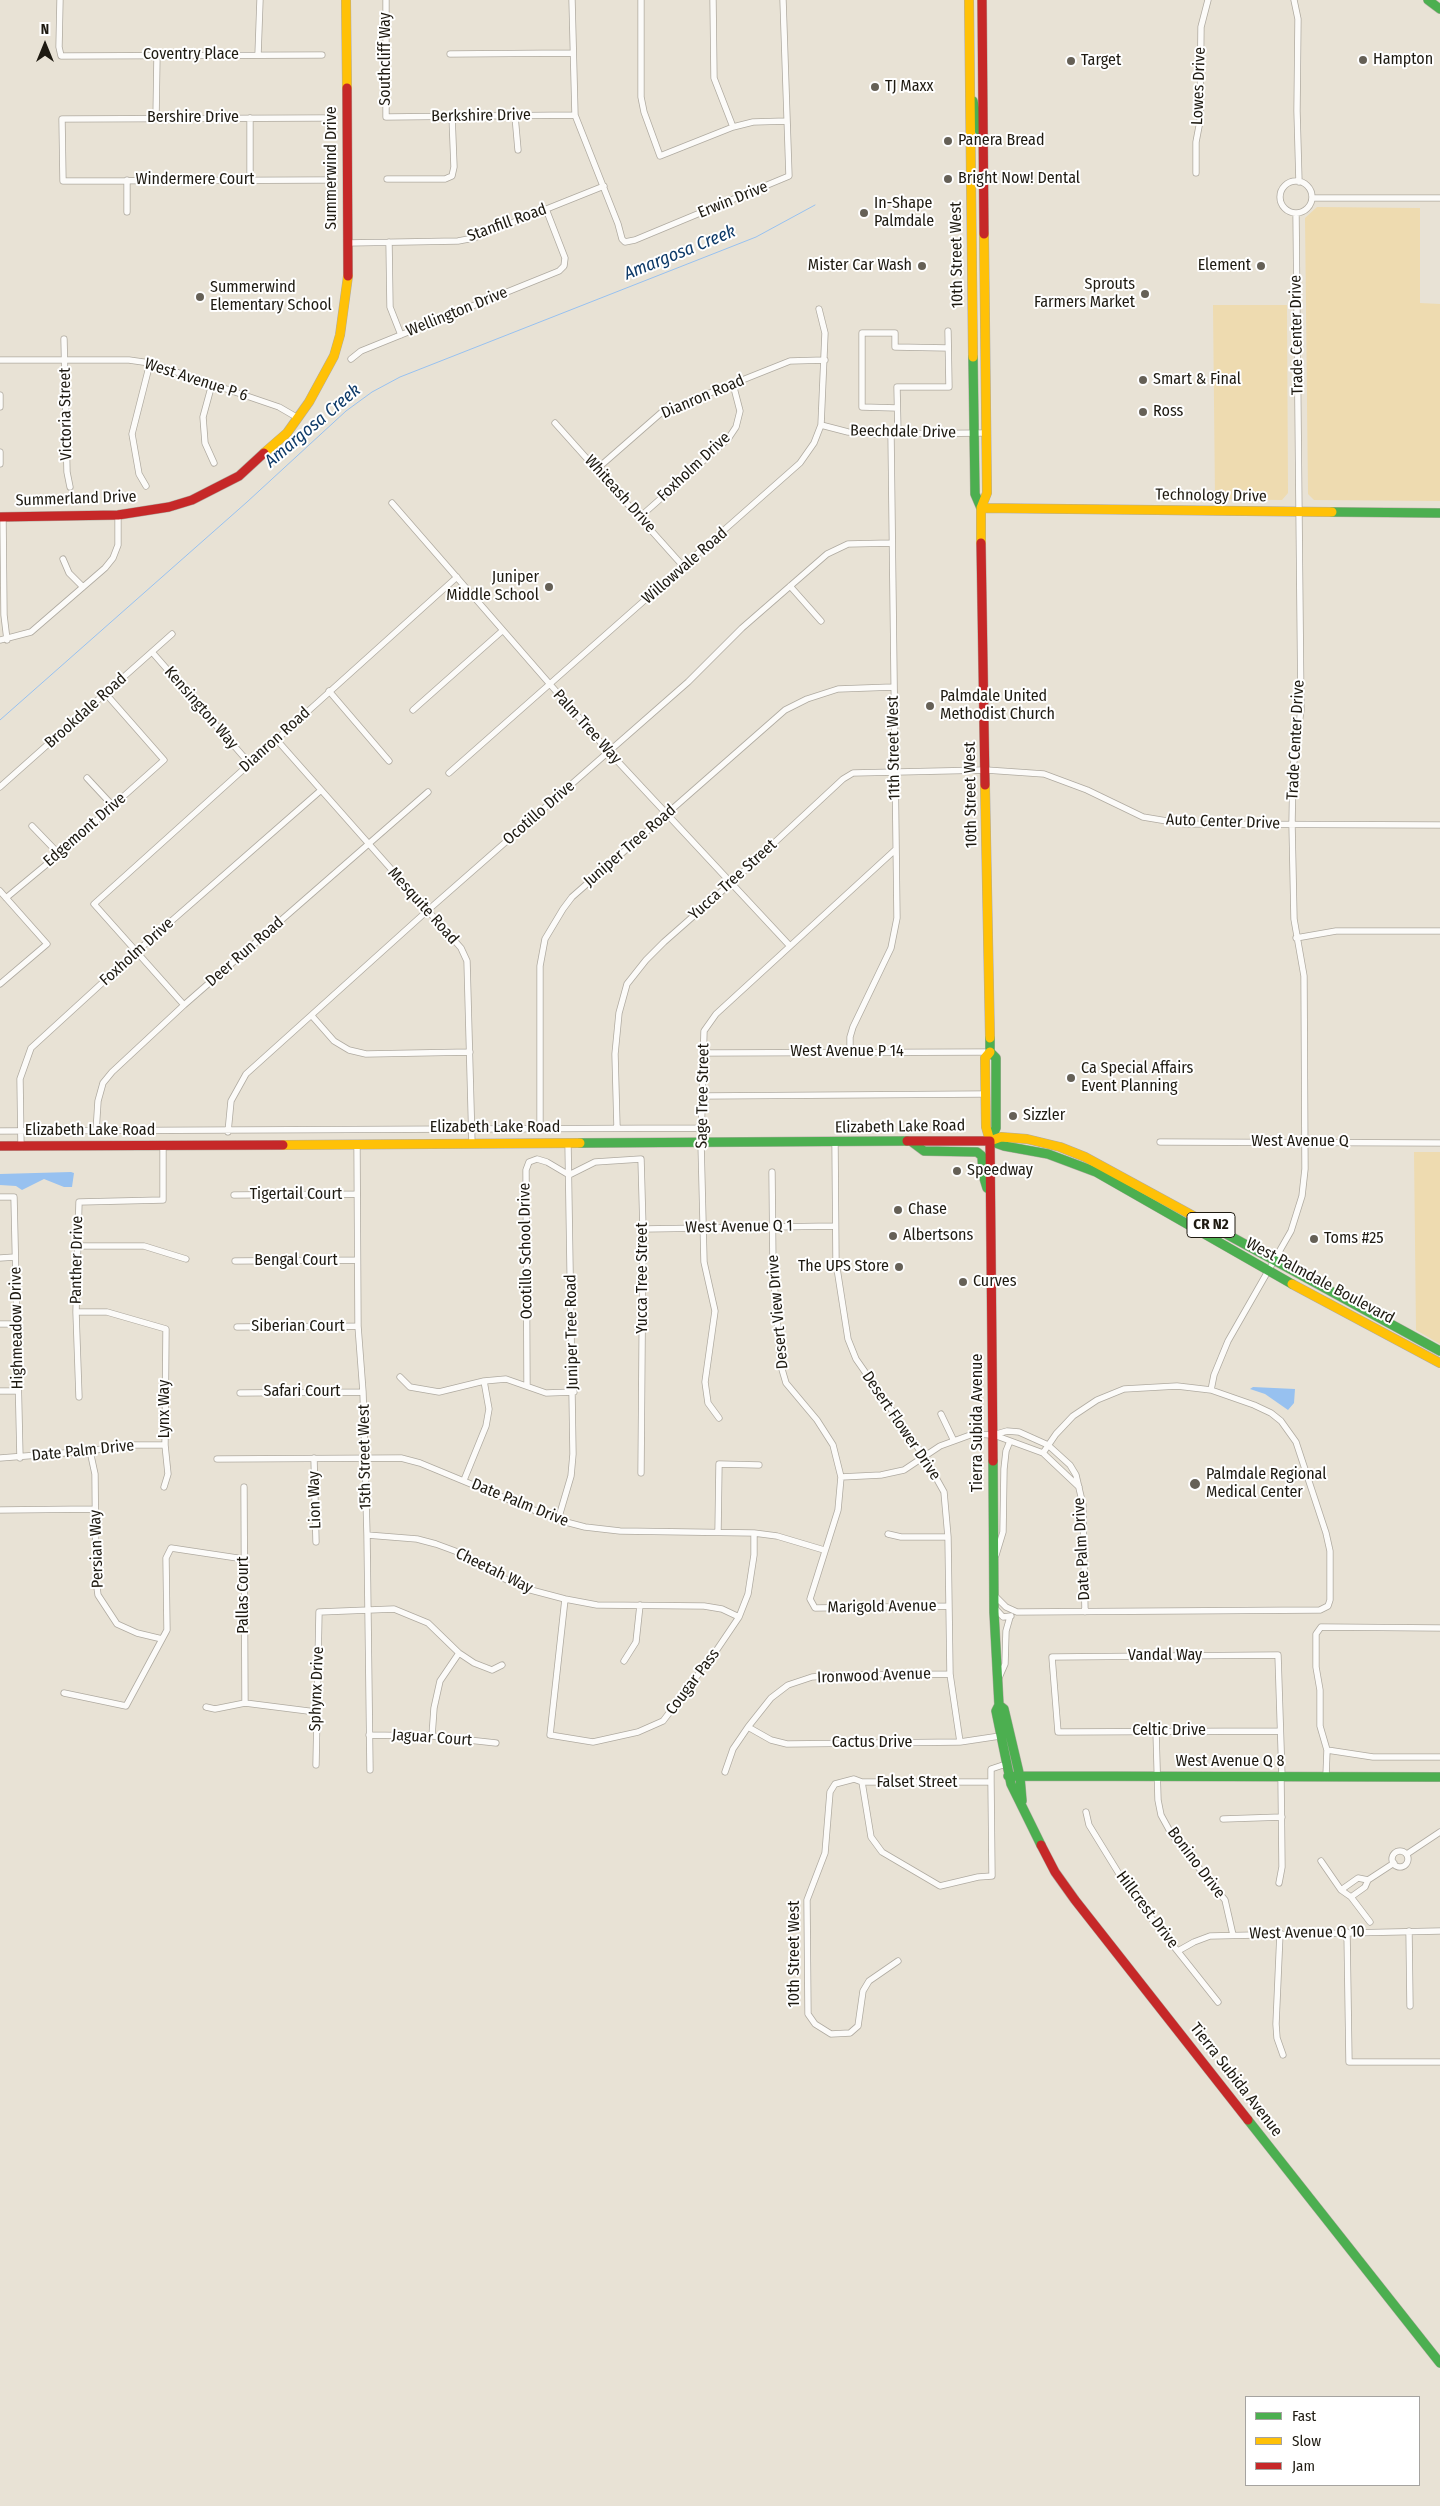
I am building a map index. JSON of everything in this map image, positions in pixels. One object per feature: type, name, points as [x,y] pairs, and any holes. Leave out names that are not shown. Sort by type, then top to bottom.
[{"type":"main road","name":"Summerwind Drive","points":[[340,335],[348,283],[346,0]]},
{"type":"main road","name":"10th Street West","points":[[968,0],[975,494],[981,508],[986,770],[990,1052],[985,1058],[985,1094],[986,1127],[990,1141]]},
{"type":"main road","name":"10th Street West","points":[[981,508],[987,493],[982,0]]},
{"type":"main road","points":[[1428,0],[1440,9]]},
{"type":"main road","points":[[969,20],[975,44],[976,83],[982,93]]},
{"type":"main road","points":[[970,96],[976,105],[977,123],[983,142]]},
{"type":"main road","name":"Summerland Drive","points":[[2,516],[118,515],[169,507],[192,500],[220,486],[238,476],[275,446],[298,418],[330,363],[340,335]]},
{"type":"main road","name":"Technology Drive","points":[[981,508],[1440,513]]},
{"type":"main road","name":"10th Street West","points":[[990,1052],[996,1058],[996,1128],[990,1141]]},
{"type":"main road","name":"West Palmdale Boulevard","points":[[990,1141],[1001,1137],[1045,1143],[1094,1161],[1440,1351]]},
{"type":"main road","name":"Elizabeth Lake Road","points":[[0,1146],[990,1141]]},
{"type":"main road","name":"West Palmdale Boulevard","points":[[990,1141],[1004,1146],[1048,1154],[1091,1170],[1268,1271],[1440,1363]]},
{"type":"main road","name":"Tierra Subida Avenue","points":[[990,1141],[994,1607],[996,1684],[999,1705],[996,1711],[1008,1776],[1055,1872],[1075,1900],[1440,2363]]},
{"type":"main road","points":[[912,1142],[924,1151],[977,1152],[982,1156],[983,1176],[991,1200]]},
{"type":"main road","points":[[1091,1170],[1094,1161]]},
{"type":"main road","name":"Tierra Subida Avenue","points":[[999,1705],[1004,1710],[1020,1777],[1023,1806]]},
{"type":"main road","name":"West Avenue Q 8","points":[[1008,1776],[1440,1777]]},
{"type":"street","name":"Coventry Place","points":[[60,0],[58,48],[61,56],[322,55]]},
{"type":"street","points":[[258,55],[260,0]]},
{"type":"street","name":"Southcliff Way","points":[[386,0],[386,117]]},
{"type":"street","points":[[572,0],[575,114],[604,186]]},
{"type":"street","points":[[641,0],[642,97],[644,112],[660,156],[733,127],[753,122],[787,121],[783,0]]},
{"type":"street","points":[[713,0],[714,78],[733,127]]},
{"type":"street","name":"Lowes Drive","points":[[1196,173],[1196,142],[1200,121],[1201,27],[1208,0]]},
{"type":"street","points":[[1294,0],[1298,20],[1297,111],[1299,182]]},
{"type":"street","points":[[450,54],[573,52]]},
{"type":"street","points":[[156,118],[157,56]]},
{"type":"street","name":"Berkshire Drive","points":[[386,117],[575,114]]},
{"type":"street","points":[[387,179],[445,178],[452,176],[454,167],[452,116]]},
{"type":"street","points":[[515,116],[518,150]]},
{"type":"street","points":[[250,118],[250,180]]},
{"type":"street","name":"Bershire Drive","points":[[63,181],[62,119],[324,118]]},
{"type":"street","name":"Erwin Drive","points":[[604,186],[622,239],[625,242],[635,240],[789,176],[787,121]]},
{"type":"street","points":[[126,180],[126,212]]},
{"type":"street","name":"Windermere Court","points":[[63,181],[326,180]]},
{"type":"street","points":[[1299,182],[1308,188],[1312,198],[1306,210],[1296,213],[1290,212],[1282,206],[1280,195],[1289,183],[1299,182]]},
{"type":"street","name":"Stanfill Road","points":[[348,243],[458,241],[474,238],[604,186]]},
{"type":"street","points":[[1312,198],[1440,198]]},
{"type":"street","name":"Wellington Drive","points":[[351,359],[361,351],[552,274],[564,266],[565,258],[546,209]]},
{"type":"street","name":"Trade Center Drive","points":[[1211,1390],[1214,1375],[1228,1341],[1291,1231],[1298,1210],[1305,1169],[1304,976],[1296,938],[1292,824],[1293,768],[1301,710],[1296,213]]},
{"type":"street","points":[[389,242],[390,307],[401,335]]},
{"type":"street","name":"Willowvale Road","points":[[449,774],[800,463],[814,443],[821,424],[825,333],[819,309]]},
{"type":"street","points":[[897,408],[862,407],[862,333],[895,333],[895,347],[948,348],[948,331]]},
{"type":"street","name":"Victoria Street","points":[[64,339],[67,472],[70,488]]},
{"type":"street","name":"11th Street West","points":[[850,1052],[850,1037],[853,1027],[891,948],[897,918],[892,687],[892,543],[894,434],[897,408],[896,387],[949,387],[948,348]]},
{"type":"street","name":"West Avenue P 6","points":[[0,360],[129,360],[150,364],[280,407],[298,418]]},
{"type":"street","name":"Dianron Road","points":[[598,468],[662,412],[790,361],[825,360]]},
{"type":"street","points":[[146,486],[139,474],[132,434],[150,364]]},
{"type":"street","points":[[212,384],[202,417],[205,443],[214,462]]},
{"type":"street","name":"Foxholm Drive","points":[[641,516],[728,439],[736,428],[740,411],[733,384]]},
{"type":"street","points":[[0,395],[0,407]]},
{"type":"street","name":"Whiteash Drive","points":[[556,423],[641,516],[683,566]]},
{"type":"street","name":"Beechdale Drive","points":[[821,424],[848,432],[894,434],[986,433]]},
{"type":"street","points":[[0,452],[0,464]]},
{"type":"street","name":"Palm Tree Way","points":[[392,503],[609,752],[790,945]]},
{"type":"street","points":[[0,640],[7,640],[31,632],[106,568],[113,558],[119,538],[118,515]]},
{"type":"street","points":[[2,516],[4,615],[7,640]]},
{"type":"street","name":"Ocotillo Drive","points":[[228,1132],[230,1101],[246,1074],[427,911],[688,682],[742,628],[827,554],[848,544],[892,543]]},
{"type":"street","points":[[63,559],[69,573],[83,587]]},
{"type":"street","name":"Dianron Road","points":[[136,952],[94,904],[457,577]]},
{"type":"street","points":[[790,586],[821,621]]},
{"type":"street","points":[[413,710],[502,631]]},
{"type":"street","name":"Brookdale Road","points":[[0,787],[172,634]]},
{"type":"street","name":"Kensington Way","points":[[152,652],[250,764]]},
{"type":"street","name":"Juniper Tree Road","points":[[540,1129],[540,966],[546,939],[554,922],[572,897],[785,710],[807,699],[838,689],[892,687]]},
{"type":"street","points":[[329,691],[389,760]]},
{"type":"street","name":"Edgemont Drive","points":[[6,898],[59,854],[164,760],[106,694]]},
{"type":"street","name":"Mesquite Road","points":[[276,739],[320,791],[461,948],[467,961],[472,1144]]},
{"type":"street","name":"Yucca Tree Street","points":[[617,1127],[615,1054],[619,1012],[627,984],[646,960],[664,942],[732,883],[843,779],[853,774],[986,770]]},
{"type":"street","name":"Auto Center Drive","points":[[986,770],[1044,774],[1087,790],[1122,809],[1164,822],[1440,824]]},
{"type":"street","points":[[87,778],[113,806]]},
{"type":"street","name":"Foxholm Drive","points":[[21,1146],[20,1078],[31,1048],[136,952],[320,791]]},
{"type":"street","name":"Deer Run Road","points":[[96,1132],[98,1102],[103,1083],[112,1072],[184,1005],[428,792]]},
{"type":"street","points":[[32,826],[59,854]]},
{"type":"street","name":"Sage Tree Street","points":[[719,1418],[708,1403],[705,1382],[715,1311],[704,1262],[701,1128],[704,1031],[716,1014],[895,850]]},
{"type":"street","points":[[0,891],[47,944],[0,984]]},
{"type":"street","points":[[1296,938],[1336,931],[1440,931]]},
{"type":"street","points":[[136,952],[184,1005]]},
{"type":"street","points":[[312,1016],[334,1041],[349,1050],[366,1054],[470,1052]]},
{"type":"street","name":"West Avenue P 14","points":[[703,1053],[990,1052]]},
{"type":"street","points":[[702,1096],[985,1094]]},
{"type":"street","points":[[0,1132],[701,1128]]},
{"type":"street","name":"West Avenue Q","points":[[1160,1142],[1440,1143]]},
{"type":"street","name":"Juniper Tree Road","points":[[558,1520],[572,1476],[574,1392],[568,1143]]},
{"type":"street","name":"Desert Flower Drive","points":[[836,1143],[836,1262],[845,1328],[851,1350],[925,1458],[944,1492],[948,1537],[950,1674],[960,1742]]},
{"type":"street","name":"15th Street West","points":[[358,1144],[358,1326],[363,1392],[367,1535],[370,1770]]},
{"type":"street","name":"Panther Drive","points":[[79,1397],[76,1246],[79,1202],[163,1200],[163,1145]]},
{"type":"street","name":"Yucca Tree Street","points":[[569,1175],[595,1162],[641,1159],[643,1229],[641,1473]]},
{"type":"street","name":"Ocotillo School Drive","points":[[527,1384],[526,1170],[529,1162],[538,1160],[547,1162],[569,1175]]},
{"type":"street","name":"Desert View Drive","points":[[772,1172],[773,1269],[780,1356],[786,1383],[817,1420],[833,1445],[841,1477],[838,1510],[810,1599],[815,1608]]},
{"type":"street","name":"Tigertail Court","points":[[234,1195],[358,1194]]},
{"type":"street","name":"Highmeadow Drive","points":[[0,1197],[14,1198],[20,1458]]},
{"type":"street","name":"West Avenue Q 1","points":[[643,1229],[835,1226]]},
{"type":"street","points":[[76,1246],[144,1246],[186,1259]]},
{"type":"street","points":[[0,1258],[15,1257]]},
{"type":"street","name":"Bengal Court","points":[[235,1261],[357,1260]]},
{"type":"street","name":"Lynx Way","points":[[76,1312],[107,1312],[166,1329],[165,1445],[168,1474],[164,1487]]},
{"type":"street","points":[[0,1324],[16,1324]]},
{"type":"street","name":"Siberian Court","points":[[237,1327],[358,1326]]},
{"type":"street","points":[[400,1377],[410,1387],[439,1392],[484,1381],[506,1379],[527,1384],[546,1393],[574,1392]]},
{"type":"street","points":[[464,1480],[486,1426],[488,1409],[484,1381]]},
{"type":"street","points":[[994,1595],[1006,1607],[1017,1612],[1320,1610],[1328,1606],[1330,1600],[1329,1543],[1292,1434],[1271,1413],[1211,1390],[1154,1386],[1117,1391],[1083,1409],[1048,1445],[1043,1453]]},
{"type":"street","points":[[0,1391],[18,1391]]},
{"type":"street","name":"Safari Court","points":[[240,1393],[363,1392]]},
{"type":"street","points":[[941,1414],[953,1439]]},
{"type":"street","name":"Date Palm Drive","points":[[993,1435],[1007,1431],[1019,1432],[1048,1445],[1070,1465],[1076,1476],[1083,1505],[1085,1612]]},
{"type":"street","name":"Date Palm Drive","points":[[841,1477],[896,1472],[925,1458],[953,1439],[973,1434],[993,1435],[1032,1447],[1043,1453],[1078,1487]]},
{"type":"street","points":[[994,1564],[1003,1532],[1004,1469],[1006,1451],[1010,1441]]},
{"type":"street","name":"Date Palm Drive","points":[[0,1458],[90,1452],[125,1445],[165,1445]]},
{"type":"street","name":"Persian Way","points":[[90,1452],[95,1474],[96,1580],[98,1595],[117,1624],[137,1633],[162,1639]]},
{"type":"street","name":"Lion Way","points":[[314,1458],[316,1542]]},
{"type":"street","name":"Date Palm Drive","points":[[218,1459],[401,1458],[464,1480],[558,1520],[585,1527],[620,1531],[754,1533],[777,1536],[824,1550]]},
{"type":"street","points":[[718,1532],[719,1464],[759,1465]]},
{"type":"street","name":"Pallas Court","points":[[244,1487],[245,1702]]},
{"type":"street","points":[[0,1510],[95,1509]]},
{"type":"street","name":"Cougar Pass","points":[[565,1599],[550,1735],[593,1742],[638,1732],[663,1720],[716,1651],[739,1617],[748,1594],[754,1555],[754,1533]]},
{"type":"street","points":[[888,1534],[901,1537],[948,1537]]},
{"type":"street","name":"Cheetah Way","points":[[367,1535],[417,1539],[436,1544],[455,1551],[494,1574],[527,1589],[565,1599],[598,1605],[704,1606],[722,1610],[739,1617]]},
{"type":"street","points":[[64,1693],[126,1706],[167,1630],[166,1558],[171,1548],[244,1559]]},
{"type":"street","points":[[624,1661],[636,1642],[640,1605]]},
{"type":"street","name":"Marigold Avenue","points":[[815,1608],[948,1606]]},
{"type":"street","points":[[994,1607],[1003,1617],[1017,1612]]},
{"type":"street","points":[[367,1609],[394,1609],[412,1615],[428,1624],[474,1663],[492,1670],[502,1665]]},
{"type":"street","name":"Sphynx Drive","points":[[316,1765],[319,1612],[367,1609]]},
{"type":"street","points":[[996,1684],[1005,1664],[1006,1630],[1010,1616]]},
{"type":"street","points":[[1326,1776],[1327,1750],[1320,1726],[1320,1690],[1316,1667],[1316,1634],[1321,1628],[1440,1628]]},
{"type":"street","points":[[432,1736],[434,1708],[440,1681],[460,1653]]},
{"type":"street","name":"Vandal Way","points":[[1058,1732],[1052,1657],[1278,1655],[1280,1731]]},
{"type":"street","name":"Ironwood Avenue","points":[[725,1772],[733,1749],[748,1727],[771,1698],[788,1685],[812,1677],[950,1674]]},
{"type":"street","points":[[206,1707],[215,1709],[245,1702],[316,1712]]},
{"type":"street","name":"Cactus Drive","points":[[748,1727],[771,1740],[788,1744],[960,1742],[1000,1736]]},
{"type":"street","name":"Bonino Drive","points":[[1156,1731],[1158,1800],[1162,1816],[1172,1835],[1213,1882],[1225,1900],[1233,1935]]},
{"type":"street","points":[[1279,1884],[1282,1867],[1280,1731]]},
{"type":"street","name":"Celtic Drive","points":[[1058,1732],[1280,1731]]},
{"type":"street","name":"Jaguar Court","points":[[369,1735],[432,1736],[496,1743]]},
{"type":"street","points":[[1327,1750],[1372,1757],[1440,1757]]},
{"type":"street","points":[[991,1782],[992,1767],[1006,1764]]},
{"type":"street","name":"10th Street West","points":[[862,1782],[854,1780],[835,1784],[830,1792],[825,1853],[807,1900],[808,2014],[815,2024],[831,2034],[850,2032],[858,2026],[863,1991],[869,1981],[898,1961]]},
{"type":"street","name":"Falset Street","points":[[862,1782],[991,1782],[992,1876],[978,1877],[940,1886],[911,1871],[882,1852],[871,1838],[862,1782]]},
{"type":"street","name":"Hillcrest Drive","points":[[1086,1812],[1089,1825],[1129,1890],[1218,2002]]},
{"type":"street","points":[[1223,1819],[1236,1817],[1282,1817]]},
{"type":"street","points":[[1407,1854],[1440,1832]]},
{"type":"street","points":[[1400,1850],[1407,1854],[1408,1859],[1405,1865],[1398,1866],[1394,1863],[1392,1859],[1395,1852],[1400,1850]]},
{"type":"street","points":[[1321,1861],[1341,1890],[1351,1897],[1370,1922]]},
{"type":"street","points":[[1351,1897],[1365,1887],[1368,1880],[1394,1863]]},
{"type":"street","points":[[1341,1890],[1358,1878],[1368,1880]]},
{"type":"street","points":[[1409,1931],[1410,2006]]},
{"type":"street","name":"West Avenue Q 10","points":[[1178,1952],[1194,1942],[1210,1936],[1440,1931]]},
{"type":"street","points":[[1347,1932],[1349,2062],[1440,2062]]},
{"type":"street","points":[[1280,1933],[1276,2024],[1277,2038],[1283,2055]]},
{"type":"shaded area","points":[[1317,207],[1420,208],[1420,303],[1440,304],[1440,501],[1314,500],[1308,494],[1305,218]]},
{"type":"shaded area","points":[[1213,305],[1287,305],[1288,493],[1282,500],[1215,499]]},
{"type":"shaded area","points":[[1414,1152],[1440,1152],[1440,1344],[1416,1330]]},
{"type":"water","points":[[74,1173],[72,1187],[64,1187],[44,1179],[22,1190],[16,1186],[0,1185],[0,1174]]},
{"type":"water","points":[[1253,1387],[1295,1389],[1294,1403],[1288,1410],[1265,1394],[1250,1389]]},
{"type":"waterway","name":"Amargosa Creek","points":[[0,720],[247,502],[346,411],[372,392],[400,377],[756,237],[815,205]]},
{"type":"traffic: fast","points":[[1428,0],[1440,9]]},
{"type":"traffic: fast","points":[[973,101],[979,130]]},
{"type":"traffic: fast","points":[[973,357],[975,494],[981,508]]},
{"type":"traffic: fast","points":[[1332,512],[1440,513]]},
{"type":"traffic: fast","points":[[990,1038],[990,1052],[996,1058],[996,1128],[990,1141]]},
{"type":"traffic: fast","points":[[580,1143],[907,1141]]},
{"type":"traffic: fast","points":[[990,1141],[1004,1146],[1048,1154],[1096,1172],[1292,1284]]},
{"type":"traffic: fast","points":[[912,1142],[924,1151],[977,1152],[982,1156],[983,1175],[987,1188]]},
{"type":"traffic: fast","points":[[1219,1230],[1440,1351]]},
{"type":"traffic: fast","points":[[993,1461],[994,1612],[999,1705],[996,1711],[1011,1784],[1041,1845]]},
{"type":"traffic: fast","points":[[999,1705],[1004,1709],[1020,1777],[1022,1801]]},
{"type":"traffic: fast","points":[[1008,1776],[1440,1777]]},
{"type":"traffic: fast","points":[[1248,2120],[1440,2363]]},
{"type":"traffic: slow","points":[[346,0],[347,88]]},
{"type":"traffic: slow","points":[[969,0],[973,357]]},
{"type":"traffic: slow","points":[[981,543],[981,508],[987,493],[984,234]]},
{"type":"traffic: slow","points":[[264,453],[287,433],[309,402],[334,356],[340,335],[348,276]]},
{"type":"traffic: slow","points":[[981,508],[1332,512]]},
{"type":"traffic: slow","points":[[985,785],[990,1038]]},
{"type":"traffic: slow","points":[[990,1052],[985,1058],[986,1127],[990,1141]]},
{"type":"traffic: slow","points":[[990,1141],[1001,1137],[1027,1139],[1060,1147],[1085,1157],[1219,1230]]},
{"type":"traffic: slow","points":[[283,1145],[580,1143]]},
{"type":"traffic: slow","points":[[1292,1284],[1440,1363]]},
{"type":"traffic: jam","points":[[982,0],[984,234]]},
{"type":"traffic: jam","points":[[347,88],[348,276]]},
{"type":"traffic: jam","points":[[0,517],[118,515],[169,507],[192,500],[239,476],[264,453]]},
{"type":"traffic: jam","points":[[981,543],[985,785]]},
{"type":"traffic: jam","points":[[907,1141],[990,1141],[993,1461]]},
{"type":"traffic: jam","points":[[0,1146],[283,1145]]},
{"type":"traffic: jam","points":[[1041,1845],[1055,1872],[1075,1900],[1248,2120]]},
{"type":"place","name":"Hampton","points":[[1363,60]]},
{"type":"place","name":"Target","points":[[1071,61]]},
{"type":"place","name":"TJ Maxx","points":[[875,87]]},
{"type":"place","name":"Panera Bread","points":[[948,141]]},
{"type":"place","name":"Bright Now! Dental","points":[[948,179]]},
{"type":"place","name":"In-Shape Palmdale","points":[[864,213]]},
{"type":"place","name":"Mister Car Wash","points":[[922,266]]},
{"type":"place","name":"Element","points":[[1261,266]]},
{"type":"place","name":"Sprouts Farmers Market","points":[[1145,294]]},
{"type":"place","name":"Summerwind Elementary School","points":[[200,297]]},
{"type":"place","name":"Smart & Final","points":[[1143,380]]},
{"type":"place","name":"Ross","points":[[1143,412]]},
{"type":"place","name":"Juniper Middle School","points":[[549,587]]},
{"type":"place","name":"Palmdale United Methodist Church","points":[[930,706]]},
{"type":"place","name":"Ca Special Affairs Event Planning","points":[[1071,1078]]},
{"type":"place","name":"Sizzler","points":[[1013,1116]]},
{"type":"place","name":"Speedway","points":[[957,1171]]},
{"type":"place","name":"Chase","points":[[898,1210]]},
{"type":"place","name":"Albertsons","points":[[893,1236]]},
{"type":"place","name":"Toms #25","points":[[1314,1239]]},
{"type":"place","name":"The UPS Store","points":[[899,1267]]},
{"type":"place","name":"Curves","points":[[963,1282]]},
{"type":"place","name":"Palmdale Regional Medical Center","points":[[1195,1484]]}]
